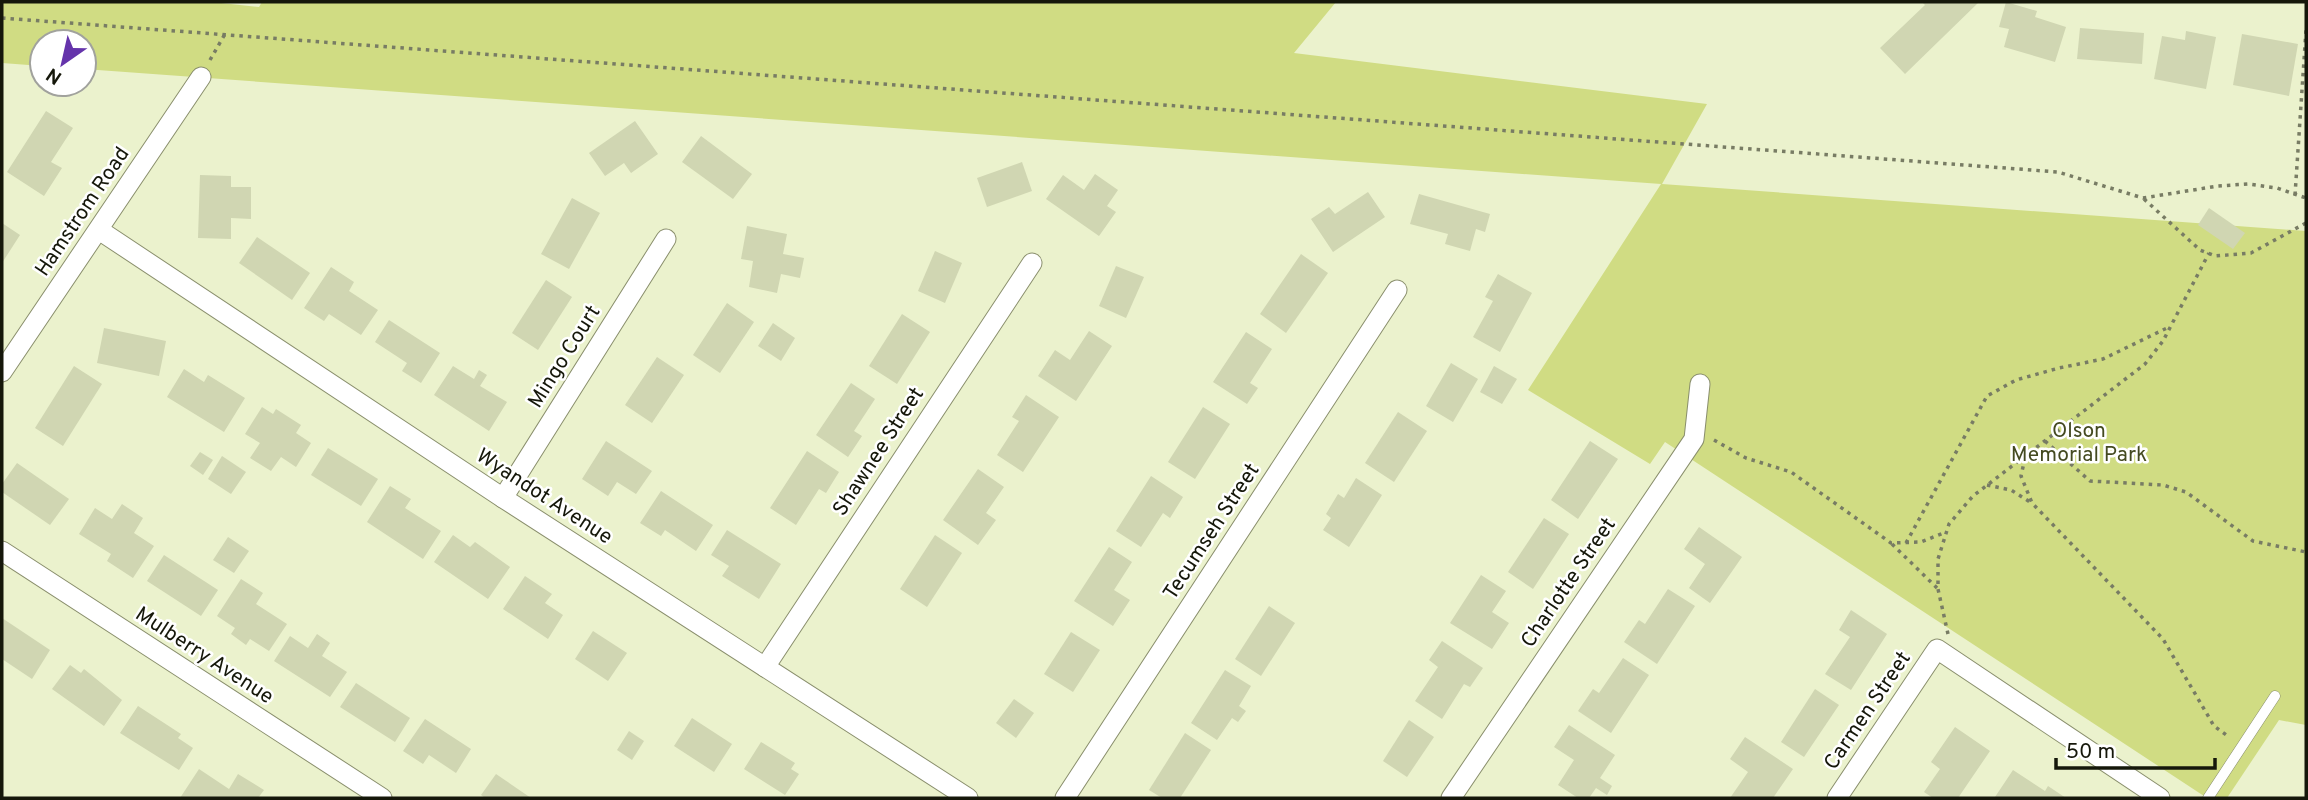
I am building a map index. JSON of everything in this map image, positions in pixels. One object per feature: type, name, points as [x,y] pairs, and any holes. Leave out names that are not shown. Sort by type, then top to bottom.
[{"type":"street","name":"Hamstrom Road","points":[[2,372],[201,77]]},
{"type":"street","name":"Wyandot Avenue","points":[[99,230],[503,498],[968,798]]},
{"type":"street","name":"Mingo Court","points":[[503,498],[666,239]]},
{"type":"street","name":"Shawnee Street","points":[[765,667],[1032,262]]},
{"type":"street","name":"Tecumseh Street","points":[[1065,798],[1397,290]]},
{"type":"street","name":"Charlotte Street","points":[[1451,798],[1694,439],[1699,384]]},
{"type":"street","name":"Mulberry Avenue","points":[[2,551],[382,798]]},
{"type":"street","name":"Carmen Street","points":[[1837,798],[1944,654]]},
{"type":"street","points":[[1944,654],[2160,798]]},
{"type":"lane","points":[[2208,798],[2275,696]]},
{"type":"path","points":[[2,18],[2058,172],[2143,198],[2200,250],[2215,256],[2251,253],[2306,223]]},
{"type":"path","points":[[2295,195],[2306,30]]},
{"type":"path","points":[[201,77],[225,34]]},
{"type":"path","points":[[2143,198],[2248,184],[2277,188],[2306,198]]},
{"type":"path","points":[[1944,654],[1945,612],[1938,589],[1938,559],[1949,524],[1973,496],[2145,364],[2171,326],[2208,253]]},
{"type":"path","points":[[1906,543],[1987,396],[2016,380],[2103,359],[2171,326]]},
{"type":"path","points":[[1695,429],[1746,458],[1791,472],[1891,543],[1938,589]]},
{"type":"path","points":[[2045,441],[2090,481],[2163,485],[2186,492],[2253,541],[2306,551]]},
{"type":"path","points":[[2025,456],[2021,476],[2032,503]]},
{"type":"path","points":[[1987,485],[2011,490],[2032,503],[2163,639],[2214,726],[2242,747]]},
{"type":"path","points":[[1891,543],[1921,542],[1946,532]]},
{"type":"green space","name":"Olson Memorial Park","points":[[2,2],[212,2],[259,7],[262,2],[1336,2],[1294,53],[1707,104],[1662,184],[2306,231],[2306,725],[2279,720],[2227,798],[2207,798],[1665,442],[1650,464],[1528,390],[1661,184],[98,70],[98,28],[28,28],[28,65],[2,63]]},
{"type":"building","points":[[1922,2],[1979,2],[1905,74],[1880,48],[1925,5]]},
{"type":"building","points":[[2006,2],[2037,11],[2035,17],[2066,27],[2055,62],[2004,47],[2009,29],[1999,27]]},
{"type":"building","points":[[2080,28],[2144,33],[2142,64],[2077,59]]},
{"type":"building","points":[[2186,31],[2216,37],[2206,89],[2154,79],[2162,36],[2185,40]]},
{"type":"building","points":[[2242,34],[2298,44],[2289,96],[2233,85]]},
{"type":"building","points":[[46,111],[73,128],[51,162],[62,168],[44,196],[7,172]]},
{"type":"building","points":[[635,121],[658,154],[631,173],[624,163],[605,176],[589,153]]},
{"type":"building","points":[[701,136],[752,174],[733,199],[682,162]]},
{"type":"building","points":[[1022,162],[1032,191],[987,207],[977,178]]},
{"type":"building","points":[[1095,174],[1118,190],[1107,206],[1116,212],[1099,236],[1046,199],[1063,175],[1084,190]]},
{"type":"building","points":[[200,175],[231,176],[231,187],[251,187],[251,219],[231,218],[231,239],[198,238]]},
{"type":"building","points":[[1368,192],[1385,217],[1333,252],[1311,219],[1329,207],[1335,214]]},
{"type":"building","points":[[1419,194],[1490,214],[1485,232],[1476,229],[1470,251],[1445,244],[1448,234],[1410,224]]},
{"type":"building","points":[[572,198],[600,213],[569,269],[541,254]]},
{"type":"building","points":[[2209,208],[2245,233],[2233,249],[2198,225]]},
{"type":"building","points":[[2,223],[20,235],[2,263]]},
{"type":"building","points":[[747,226],[787,234],[783,254],[804,258],[800,278],[781,274],[777,293],[749,287],[753,261],[741,259]]},
{"type":"building","points":[[257,237],[310,273],[292,300],[239,263]]},
{"type":"building","points":[[935,251],[962,263],[945,303],[918,291]]},
{"type":"building","points":[[1301,254],[1328,273],[1286,333],[1260,314]]},
{"type":"building","points":[[1116,266],[1144,277],[1126,318],[1099,306]]},
{"type":"building","points":[[331,267],[354,282],[349,291],[378,310],[361,335],[329,314],[324,321],[304,308]]},
{"type":"building","points":[[1498,274],[1532,293],[1500,352],[1473,337],[1493,301],[1485,297]]},
{"type":"building","points":[[546,280],[572,297],[538,350],[512,333]]},
{"type":"building","points":[[727,303],[754,322],[720,373],[693,355]]},
{"type":"building","points":[[902,314],[930,332],[897,384],[869,366]]},
{"type":"building","points":[[389,320],[440,353],[421,383],[402,371],[407,363],[375,342]]},
{"type":"building","points":[[773,323],[795,338],[781,361],[758,346]]},
{"type":"building","points":[[104,328],[166,341],[159,376],[97,363]]},
{"type":"building","points":[[1089,331],[1112,346],[1076,401],[1038,376],[1055,350],[1070,360]]},
{"type":"building","points":[[1246,332],[1272,349],[1250,383],[1258,388],[1247,404],[1213,382]]},
{"type":"building","points":[[657,357],[684,375],[652,423],[625,405]]},
{"type":"building","points":[[1451,363],[1478,379],[1453,422],[1426,406]]},
{"type":"building","points":[[74,366],[102,384],[63,446],[35,428]]},
{"type":"building","points":[[453,366],[474,379],[479,370],[487,375],[480,386],[507,402],[489,431],[434,395]]},
{"type":"building","points":[[1494,366],[1517,379],[1502,404],[1480,392]]},
{"type":"building","points":[[184,369],[204,382],[208,375],[245,398],[224,432],[167,397]]},
{"type":"building","points":[[851,383],[875,399],[854,431],[862,436],[848,457],[816,435]]},
{"type":"building","points":[[1026,395],[1059,417],[1023,472],[997,455],[1019,421],[1012,417]]},
{"type":"building","points":[[262,407],[273,414],[276,409],[301,425],[296,433],[311,443],[296,467],[281,457],[271,471],[250,458],[260,443],[245,434]]},
{"type":"building","points":[[1203,407],[1230,424],[1195,479],[1168,462]]},
{"type":"building","points":[[1398,412],[1427,431],[1394,482],[1365,463]]},
{"type":"building","points":[[606,441],[652,471],[636,494],[617,482],[608,496],[582,479]]},
{"type":"building","points":[[1590,441],[1618,459],[1578,519],[1551,500]]},
{"type":"building","points":[[328,448],[378,479],[361,506],[311,475]]},
{"type":"building","points":[[807,451],[839,472],[826,493],[819,489],[796,525],[770,508]]},
{"type":"building","points":[[200,452],[213,460],[203,475],[190,466]]},
{"type":"building","points":[[222,456],[246,472],[231,494],[208,479]]},
{"type":"building","points":[[17,463],[69,499],[50,525],[2,492],[2,484]]},
{"type":"building","points":[[978,469],[1004,487],[986,513],[996,520],[978,545],[943,520]]},
{"type":"building","points":[[1151,476],[1183,497],[1170,518],[1163,513],[1141,547],[1116,531]]},
{"type":"building","points":[[1356,478],[1382,495],[1349,547],[1323,530],[1331,518],[1326,514],[1338,494],[1344,498]]},
{"type":"building","points":[[390,486],[411,499],[405,508],[441,531],[423,559],[367,522]]},
{"type":"building","points":[[661,491],[713,525],[696,551],[665,530],[661,536],[640,523]]},
{"type":"building","points":[[122,504],[143,518],[134,533],[154,546],[133,578],[107,561],[111,554],[79,534],[95,508],[112,519]]},
{"type":"building","points":[[1544,518],[1569,534],[1533,589],[1508,572]]},
{"type":"building","points":[[1699,527],[1742,557],[1710,603],[1689,588],[1705,564],[1684,549]]},
{"type":"building","points":[[727,530],[781,564],[759,599],[722,576],[729,566],[711,555]]},
{"type":"building","points":[[453,535],[470,547],[475,542],[510,567],[488,599],[434,562]]},
{"type":"building","points":[[935,535],[962,553],[927,607],[900,589]]},
{"type":"building","points":[[228,537],[249,551],[234,573],[213,560]]},
{"type":"building","points":[[1109,547],[1132,562],[1114,590],[1130,600],[1113,626],[1074,601]]},
{"type":"building","points":[[164,555],[218,590],[201,616],[147,581]]},
{"type":"building","points":[[1481,575],[1506,591],[1492,612],[1509,623],[1492,649],[1450,623]]},
{"type":"building","points":[[525,576],[552,594],[545,603],[563,615],[548,639],[503,609]]},
{"type":"building","points":[[241,579],[263,593],[256,604],[287,624],[269,651],[250,639],[246,645],[231,634],[235,628],[217,616]]},
{"type":"building","points":[[1668,589],[1695,606],[1657,664],[1624,642],[1639,620],[1645,624]]},
{"type":"building","points":[[1269,606],[1295,623],[1261,676],[1235,659]]},
{"type":"building","points":[[1851,610],[1887,634],[1851,690],[1825,674],[1850,637],[1839,630]]},
{"type":"building","points":[[2,618],[50,650],[32,679],[2,659]]},
{"type":"building","points":[[593,631],[627,653],[608,681],[575,659]]},
{"type":"building","points":[[1071,632],[1100,650],[1073,692],[1044,674]]},
{"type":"building","points":[[317,634],[330,643],[322,656],[347,672],[330,697],[274,661],[290,636],[308,648]]},
{"type":"building","points":[[1442,641],[1483,668],[1470,687],[1464,684],[1442,719],[1415,701],[1438,667],[1429,660]]},
{"type":"building","points":[[1623,658],[1649,675],[1611,733],[1578,711],[1593,689],[1599,693]]},
{"type":"building","points":[[70,665],[81,673],[84,669],[122,700],[104,726],[52,689]]},
{"type":"building","points":[[1225,670],[1251,686],[1239,706],[1246,711],[1238,722],[1232,718],[1217,740],[1191,723]]},
{"type":"building","points":[[356,683],[410,718],[395,742],[340,707]]},
{"type":"building","points":[[1815,689],[1839,705],[1804,757],[1781,742]]},
{"type":"building","points":[[1014,699],[1034,713],[1016,738],[996,723]]},
{"type":"building","points":[[138,706],[181,734],[178,738],[193,748],[179,770],[120,733]]},
{"type":"building","points":[[692,718],[732,744],[714,772],[674,746]]},
{"type":"building","points":[[425,719],[471,749],[456,773],[429,755],[423,764],[403,751]]},
{"type":"building","points":[[1409,720],[1434,737],[1407,777],[1383,761]]},
{"type":"building","points":[[1569,725],[1615,755],[1600,778],[1612,786],[1607,795],[1596,788],[1589,798],[1578,798],[1558,785],[1574,760],[1554,747]]},
{"type":"building","points":[[1955,727],[1990,751],[1958,798],[1933,798],[1924,792],[1940,769],[1931,762]]},
{"type":"building","points":[[629,731],[644,741],[632,760],[617,750]]},
{"type":"building","points":[[1185,733],[1211,750],[1180,798],[1162,798],[1149,790]]},
{"type":"building","points":[[1745,737],[1793,769],[1773,798],[1730,798],[1748,772],[1730,759]]},
{"type":"building","points":[[761,742],[795,763],[791,769],[799,774],[785,795],[744,769]]},
{"type":"building","points":[[199,769],[229,789],[238,774],[264,790],[258,798],[180,798]]},
{"type":"building","points":[[2013,770],[2045,791],[2048,786],[2066,798],[1995,797]]},
{"type":"building","points":[[496,774],[531,798],[485,798],[481,795]]}]
